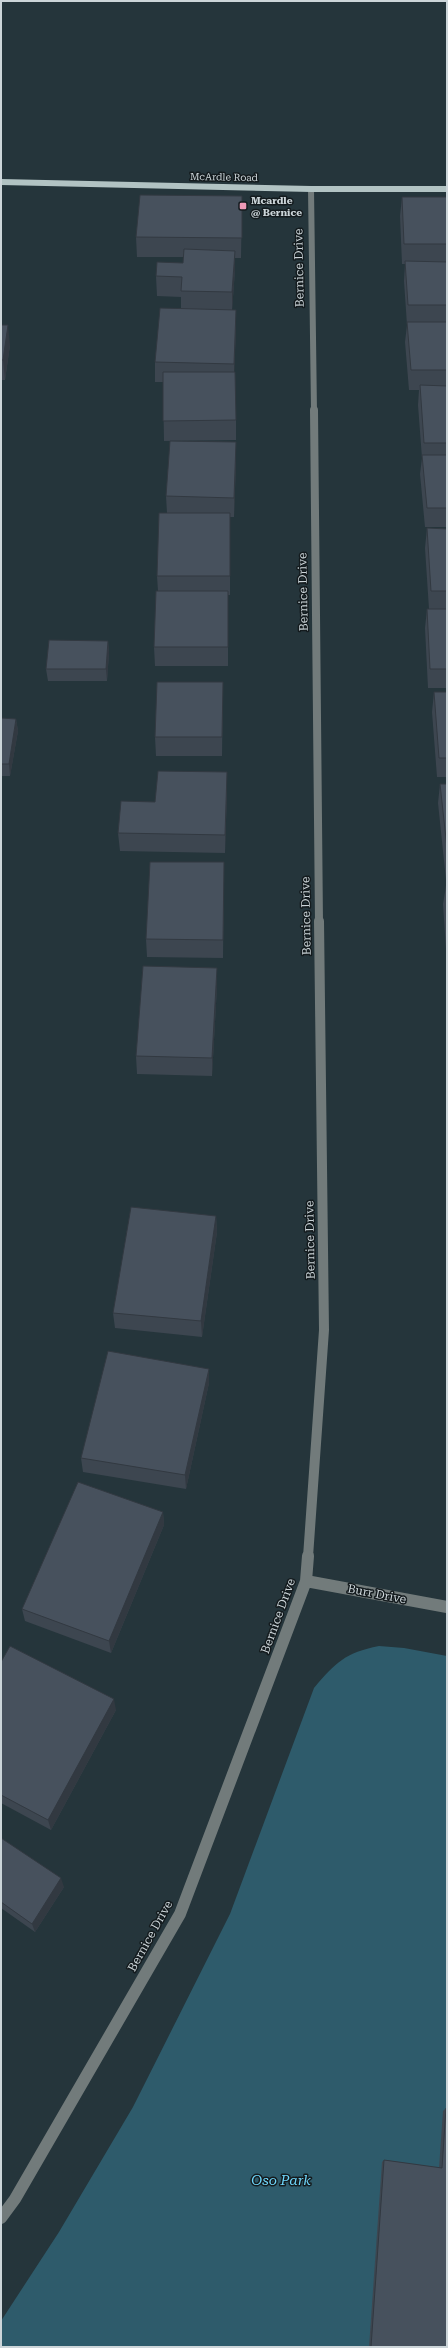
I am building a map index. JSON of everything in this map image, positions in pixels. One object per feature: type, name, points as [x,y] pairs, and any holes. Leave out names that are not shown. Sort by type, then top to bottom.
[{"type":"main road","name":"McArdle Road","points":[[1,182],[312,189],[447,189]]},
{"type":"street","name":"Bernice Drive","points":[[1,2218],[15,2199],[180,1914],[306,1581],[324,1330],[312,189]]},
{"type":"street","name":"Burr Drive","points":[[306,1581],[447,1608]]},
{"type":"green space","name":"Oso Park","points":[[379,1646],[404,1648],[447,1656],[447,2347],[1,2347],[1,2321],[59,2232],[133,2107],[230,1914],[314,1688],[335,1665],[342,1660],[358,1652]]},
{"type":"building","points":[[140,195],[242,196],[242,238],[136,237]]},
{"type":"building","points":[[402,197],[447,197],[447,244],[404,244]]},
{"type":"building","points":[[184,249],[235,251],[232,292],[181,291],[182,277],[156,276],[157,262],[183,263]]},
{"type":"building","points":[[405,261],[447,262],[447,305],[408,305]]},
{"type":"building","points":[[160,308],[236,310],[234,364],[155,362]]},
{"type":"building","points":[[407,322],[447,322],[447,370],[411,370]]},
{"type":"building","points":[[1,325],[8,325],[3,360],[1,360]]},
{"type":"building","points":[[163,372],[235,372],[236,420],[163,421]]},
{"type":"building","points":[[420,385],[447,386],[447,443],[424,443]]},
{"type":"building","points":[[170,441],[236,442],[234,498],[166,496]]},
{"type":"building","points":[[422,455],[447,455],[447,508],[427,508]]},
{"type":"building","points":[[159,513],[230,513],[230,576],[157,576]]},
{"type":"building","points":[[427,528],[447,529],[447,591],[431,591]]},
{"type":"building","points":[[156,591],[228,591],[228,647],[154,647]]},
{"type":"building","points":[[427,609],[447,609],[447,669],[430,669]]},
{"type":"building","points":[[49,640],[108,641],[106,669],[46,669]]},
{"type":"building","points":[[157,682],[223,682],[222,737],[155,737]]},
{"type":"building","points":[[434,692],[447,692],[447,758],[439,758]]},
{"type":"building","points":[[1,718],[16,719],[9,764],[1,764]]},
{"type":"building","points":[[158,771],[227,772],[225,835],[118,833],[121,801],[155,802]]},
{"type":"building","points":[[440,784],[447,784],[447,848]]},
{"type":"building","points":[[150,862],[224,862],[223,940],[146,939]]},
{"type":"building","points":[[143,966],[217,968],[212,1058],[136,1056]]},
{"type":"building","points":[[131,1207],[216,1216],[201,1321],[113,1313]]},
{"type":"building","points":[[108,1351],[209,1369],[185,1475],[81,1458]]},
{"type":"building","points":[[78,1482],[163,1512],[109,1641],[22,1609]]},
{"type":"building","points":[[10,1646],[114,1699],[48,1820],[1,1795],[1,1662]]},
{"type":"building","points":[[1,1838],[61,1878],[32,1924],[1,1902]]},
{"type":"building","points":[[446,2108],[447,2347],[371,2347],[384,2160],[442,2168]]},
{"type":"place","name":"Mcardle @ Bernice","points":[[243,206]]}]
